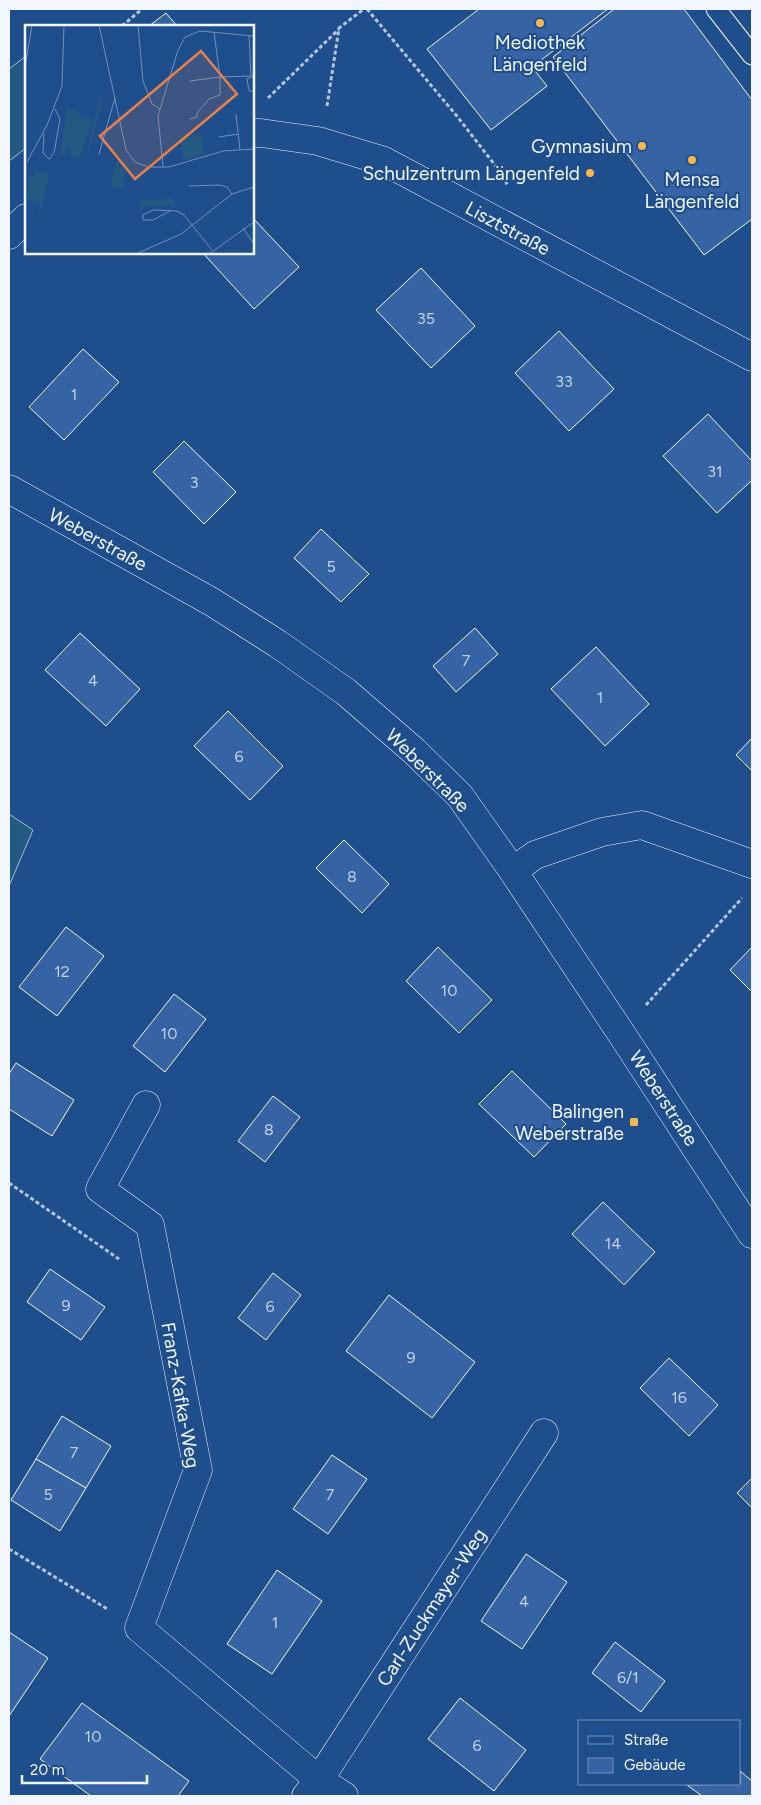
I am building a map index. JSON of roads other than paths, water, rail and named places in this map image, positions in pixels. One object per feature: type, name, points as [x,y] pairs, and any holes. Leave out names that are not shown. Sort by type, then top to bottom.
[{"type":"street","name":"Lisztstraße","points":[[256,133],[318,141],[384,162],[752,358]]},
{"type":"street","points":[[9,235],[25,219]]},
{"type":"street","name":"Weberstraße","points":[[9,488],[212,602],[278,644],[346,692],[414,751],[460,796],[513,871],[752,1234]]},
{"type":"street","points":[[513,871],[535,855],[602,832],[642,825],[752,864]]},
{"type":"street","name":"Franz-Kafka-Weg","points":[[146,1105],[100,1189],[150,1225],[198,1470],[139,1628],[312,1788]]},
{"type":"street","name":"Carl-Zuckmayer-Weg","points":[[312,1788],[544,1433]]},
{"type":"street","points":[[312,1788],[344,1796]]},
{"type":"lane","points":[[716,9],[752,55]]},
{"type":"place","name":"Mediothek Längenfeld","points":[[540,23]]},
{"type":"place","name":"Gymnasium","points":[[642,146]]},
{"type":"place","name":"Mensa Längenfeld","points":[[692,160]]},
{"type":"place","name":"Schulzentrum Längenfeld","points":[[590,173]]},
{"type":"place","name":"Balingen Weberstraße","points":[[634,1122]]}]
